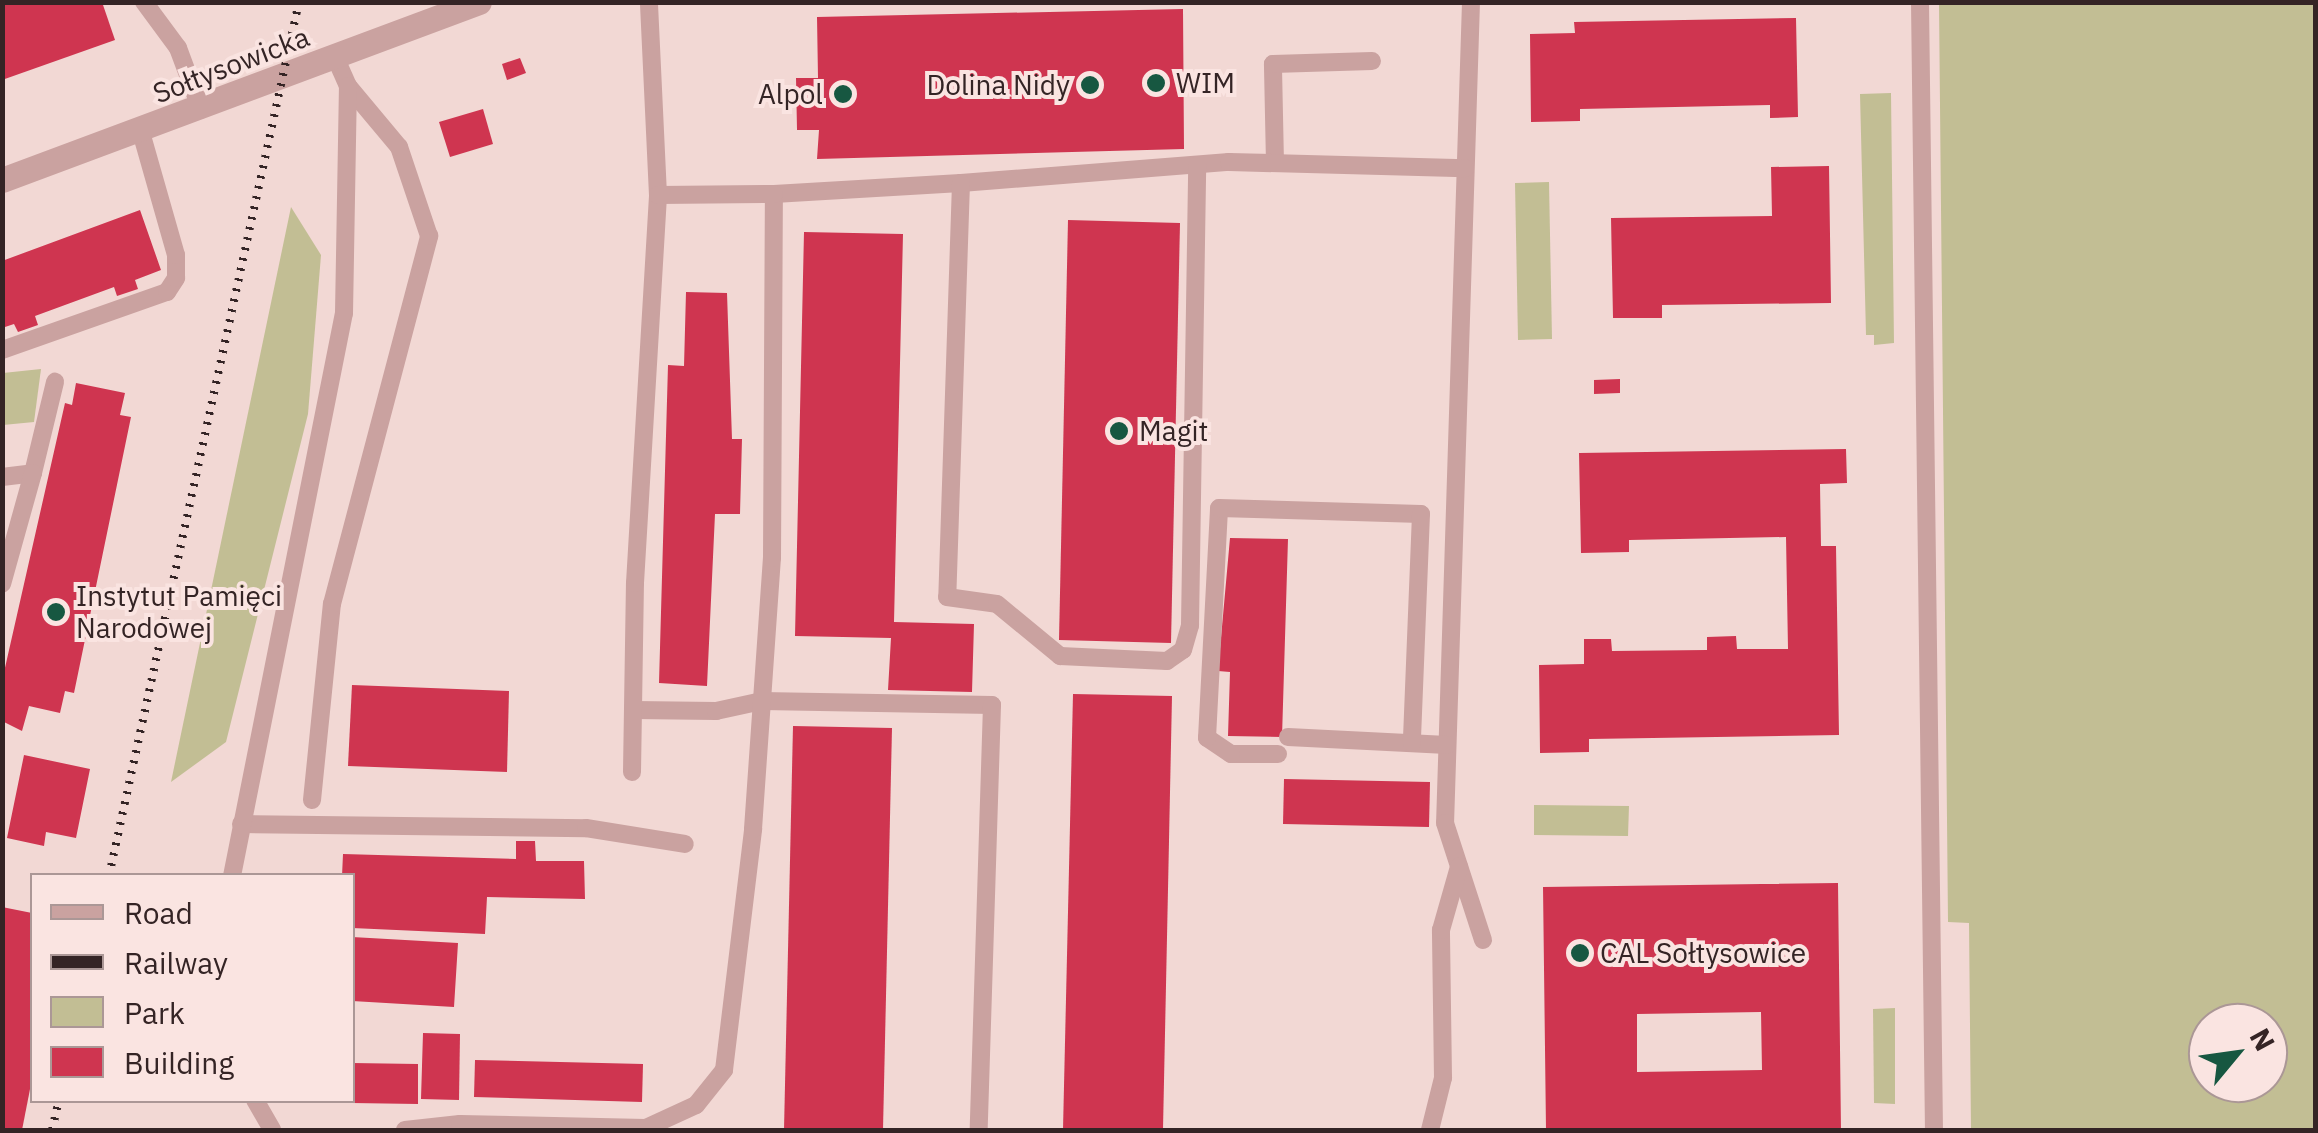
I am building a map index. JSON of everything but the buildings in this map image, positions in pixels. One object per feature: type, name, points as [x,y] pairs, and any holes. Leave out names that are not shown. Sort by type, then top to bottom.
[{"type":"street","name":"Sołtysowicka","points":[[2,180],[201,110],[479,2]]},
{"type":"lane","points":[[144,2],[178,48],[201,110]]},
{"type":"lane","points":[[632,772],[658,195],[649,2]]},
{"type":"lane","points":[[1470,2],[1445,824],[1483,940]]},
{"type":"lane","points":[[1920,2],[1934,1130]]},
{"type":"lane","points":[[312,800],[332,604],[429,236],[400,146],[348,86],[335,57]]},
{"type":"lane","points":[[1276,163],[1272,64],[1372,61]]},
{"type":"lane","points":[[233,873],[344,313],[348,86]]},
{"type":"lane","points":[[2,350],[167,292],[176,255],[141,132]]},
{"type":"lane","points":[[658,195],[774,194],[1197,165],[1465,168]]},
{"type":"lane","points":[[960,183],[947,596],[997,604],[1060,656],[1167,661],[1184,650],[1190,625],[1197,165]]},
{"type":"lane","points":[[405,1130],[460,1124],[646,1128],[696,1105],[724,1070],[762,701],[777,414],[774,194]]},
{"type":"lane","points":[[2,584],[55,382]]},
{"type":"lane","points":[[2,477],[33,473]]},
{"type":"lane","points":[[1278,754],[1231,754],[1208,738],[1220,508],[1421,514],[1412,743]]},
{"type":"lane","points":[[634,710],[716,711],[762,701],[992,704],[978,1130]]},
{"type":"lane","points":[[1288,737],[1447,745]]},
{"type":"lane","points":[[241,824],[586,828],[685,844]]},
{"type":"lane","points":[[1430,1130],[1444,1078],[1441,930],[1459,866]]},
{"type":"lane","points":[[257,1103],[272,1130]]},
{"type":"green space","points":[[1939,3],[2315,3],[2315,1130],[1971,1130],[1969,923],[1948,922]]},
{"type":"green space","points":[[1891,93],[1894,343],[1874,345],[1874,335],[1866,335],[1860,94]]},
{"type":"green space","points":[[1549,182],[1552,339],[1518,340],[1515,183]]},
{"type":"green space","points":[[291,207],[321,255],[308,414],[226,742],[171,782]]},
{"type":"green space","points":[[41,369],[34,422],[3,425],[3,373]]},
{"type":"green space","points":[[1534,805],[1629,806],[1628,836],[1534,835]]},
{"type":"green space","points":[[1895,1008],[1895,1104],[1874,1103],[1873,1009]]},
{"type":"railway","points":[[110,873],[299,2]]},
{"type":"railway","points":[[52,1130],[58,1103]]},
{"type":"place","name":"WIM","points":[[1156,83]]},
{"type":"place","name":"Dolina Nidy","points":[[1090,85]]},
{"type":"place","name":"Alpol","points":[[843,94]]},
{"type":"place","name":"Magit","points":[[1119,431]]},
{"type":"place","name":"Instytut Pamięci Narodowej","points":[[56,612]]},
{"type":"place","name":"CAL Sołtysowice","points":[[1580,953]]}]
